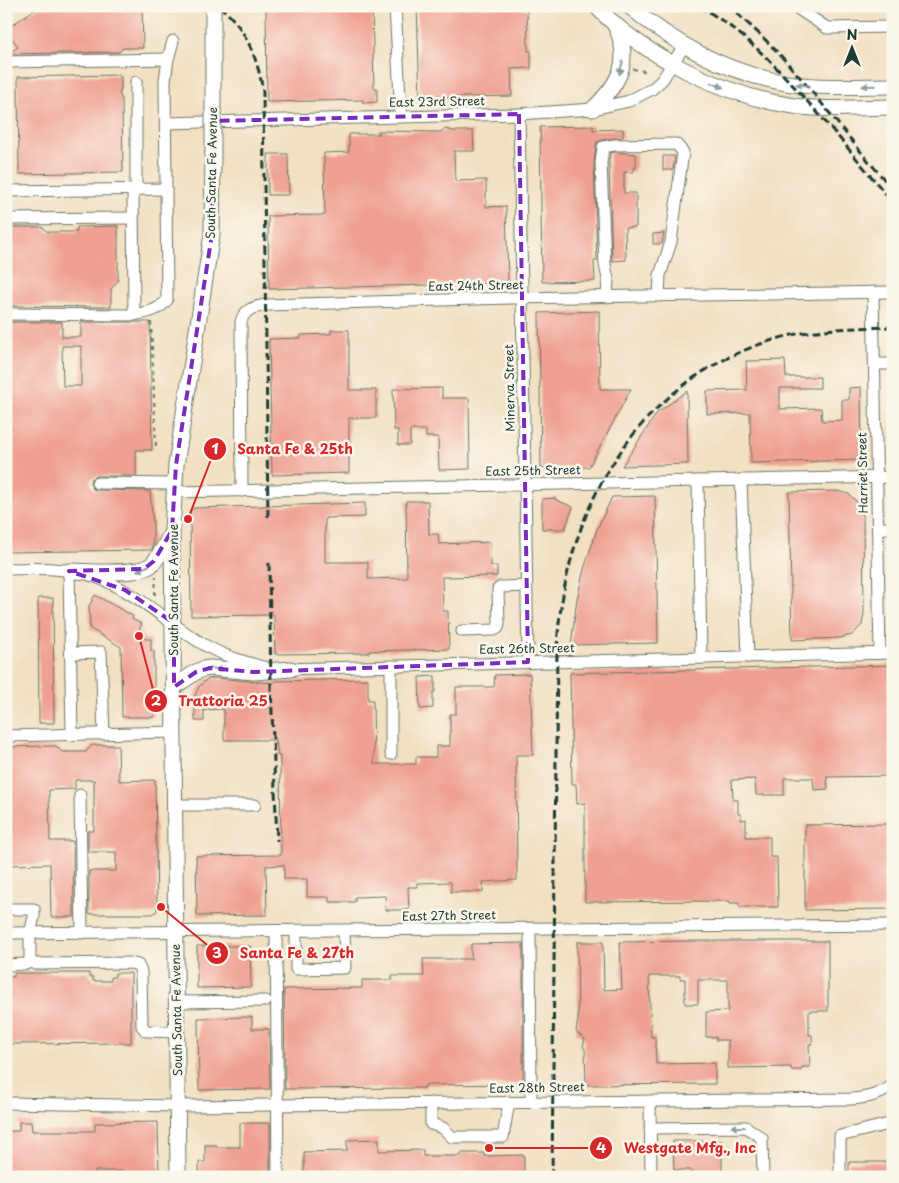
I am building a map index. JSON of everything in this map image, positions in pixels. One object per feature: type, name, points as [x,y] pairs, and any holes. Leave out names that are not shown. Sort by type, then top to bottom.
[{"type":"main road","name":"South Santa Fe Avenue","points":[[178,1177],[172,530],[179,439],[212,234],[213,6]]},
{"type":"main road","points":[[596,6],[636,41],[674,64],[724,88],[782,104],[808,108],[893,107]]},
{"type":"main road","points":[[629,6],[647,21],[684,46],[734,68],[789,83],[830,86],[893,86]]},
{"type":"main road","points":[[592,109],[615,85],[622,67],[622,45],[613,22]]},
{"type":"main road","points":[[69,570],[140,570],[154,561],[172,530]]},
{"type":"main road","points":[[174,687],[203,669],[254,672],[291,669]]},
{"type":"street","points":[[394,6],[401,116]]},
{"type":"street","points":[[794,6],[827,28],[893,27]]},
{"type":"street","points":[[6,314],[134,315],[150,312],[162,306],[167,300],[165,80],[173,41]]},
{"type":"street","name":"East 23rd Street","points":[[166,122],[519,114],[592,109],[629,101],[652,89],[662,80],[674,64],[684,46]]},
{"type":"street","points":[[6,62],[168,59]]},
{"type":"street","points":[[134,315],[133,218],[136,82]]},
{"type":"street","name":"Minerva Street","points":[[519,114],[528,662]]},
{"type":"street","points":[[607,298],[608,279],[605,265],[601,163],[603,147],[614,145],[676,144],[683,152],[671,242],[660,275],[659,296]]},
{"type":"street","points":[[6,191],[166,189]]},
{"type":"street","points":[[6,219],[133,218]]},
{"type":"street","name":"Harriet Street","points":[[873,292],[880,654]]},
{"type":"street","name":"East 24th Street","points":[[242,491],[241,322],[246,312],[254,308],[266,305],[522,298],[891,292]]},
{"type":"street","points":[[874,364],[893,364]]},
{"type":"street","name":"East 25th Street","points":[[97,483],[242,491],[893,476]]},
{"type":"street","points":[[741,480],[748,657]]},
{"type":"street","points":[[698,481],[701,658]]},
{"type":"street","points":[[878,528],[893,528]]},
{"type":"street","points":[[6,569],[42,568],[69,570],[92,576],[124,590],[174,623]]},
{"type":"street","points":[[69,570],[72,735]]},
{"type":"street","points":[[462,631],[494,630],[498,628],[498,589],[501,587],[526,586]]},
{"type":"street","name":"East 26th Street","points":[[174,623],[223,655],[271,669],[893,653]]},
{"type":"street","points":[[72,653],[101,652],[104,734]]},
{"type":"street","points":[[391,666],[391,754]]},
{"type":"street","points":[[6,736],[175,732]]},
{"type":"street","points":[[80,796],[82,933]]},
{"type":"street","points":[[175,805],[255,805]]},
{"type":"street","points":[[6,910],[34,909],[30,933],[30,961]]},
{"type":"street","name":"East 27th Street","points":[[6,933],[296,932],[893,925]]},
{"type":"street","points":[[530,929],[531,1102]]},
{"type":"street","points":[[296,932],[296,969],[346,968],[344,931]]},
{"type":"street","points":[[276,932],[278,1177]]},
{"type":"street","points":[[6,965],[26,964],[30,961]]},
{"type":"street","points":[[30,961],[35,964],[130,963],[138,965],[141,972],[142,1026],[146,1032],[177,1032]]},
{"type":"street","points":[[177,1002],[266,1001]]},
{"type":"street","name":"East 28th Street","points":[[6,1103],[178,1106],[852,1099],[877,1094],[893,1085]]},
{"type":"street","points":[[650,1101],[651,1177]]},
{"type":"street","points":[[431,1104],[431,1124],[443,1128],[452,1137],[503,1137],[509,1102]]},
{"type":"street","points":[[840,1177],[840,1136],[893,1123]]},
{"type":"street","points":[[650,1128],[746,1127],[762,1138],[763,1177]]},
{"type":"path","points":[[626,67],[648,72]]},
{"type":"path","points":[[150,312],[156,446]]},
{"type":"path","points":[[156,569],[156,593]]},
{"type":"highlighted area","points":[[519,114],[528,662],[254,672],[210,668],[196,672],[174,687],[174,623],[125,590],[69,571],[144,569],[154,561],[172,530],[176,465],[212,234],[213,121]]},
{"type":"building","points":[[40,6],[142,6],[143,48],[123,48],[119,52],[7,54],[18,47],[6,29]]},
{"type":"building","points":[[266,6],[372,6],[374,88],[377,88],[377,102],[363,103],[363,100],[267,102]]},
{"type":"building","points":[[417,6],[527,6],[528,51],[531,51],[531,68],[511,69],[512,96],[420,98]]},
{"type":"building","points":[[120,75],[121,89],[119,94],[122,99],[123,172],[19,174],[18,77]]},
{"type":"building","points":[[593,126],[593,130],[623,129],[623,137],[602,140],[597,142],[596,146],[594,163],[597,261],[594,261],[595,281],[542,282],[540,127]]},
{"type":"building","points":[[446,129],[473,131],[474,151],[454,151],[455,181],[486,180],[486,207],[506,206],[508,283],[269,289],[268,216],[325,215],[324,153],[349,152],[349,134],[379,134],[378,131],[440,132]]},
{"type":"building","points":[[610,153],[636,154],[636,168],[634,168],[634,172],[624,172],[624,193],[636,193],[636,227],[625,228],[626,260],[612,261],[609,163]]},
{"type":"building","points":[[268,154],[288,154],[289,195],[268,195]]},
{"type":"building","points":[[663,156],[675,156],[673,170],[663,170]]},
{"type":"building","points":[[118,226],[118,281],[111,289],[111,307],[6,306],[6,227],[42,227],[48,232],[77,232],[77,227]]},
{"type":"building","points":[[664,233],[662,244],[653,244],[653,234]]},
{"type":"building","points":[[599,311],[600,389],[631,389],[589,467],[541,468],[539,313]]},
{"type":"building","points":[[9,322],[62,322],[62,337],[81,337],[81,322],[150,322],[152,450],[136,450],[136,476],[97,476],[91,479],[90,483],[93,489],[97,490],[150,491],[153,524],[153,547],[151,550],[6,552],[6,342],[10,342]],"holes":[[[62,346],[81,346],[81,386],[63,386]]]},
{"type":"building","points":[[331,330],[349,330],[349,390],[376,390],[376,418],[349,418],[349,473],[272,475],[269,339],[301,338],[301,335],[331,334]]},
{"type":"building","points":[[785,360],[786,377],[820,377],[820,388],[780,388],[780,409],[821,408],[822,421],[842,420],[842,400],[849,400],[849,388],[861,387],[862,460],[751,463],[750,413],[707,414],[707,391],[747,390],[746,361]]},
{"type":"building","points":[[442,388],[442,398],[469,398],[470,469],[439,470],[438,437],[426,437],[426,430],[410,430],[410,445],[398,445],[398,430],[394,430],[393,389]]},
{"type":"building","points":[[687,391],[688,464],[622,466],[657,413]]},
{"type":"building","points":[[837,491],[849,494],[859,504],[863,515],[864,613],[862,625],[852,635],[840,638],[792,640],[789,492]]},
{"type":"building","points":[[655,496],[658,643],[571,645],[577,599],[584,569],[597,529],[612,497]]},
{"type":"building","points":[[556,498],[556,500],[573,507],[565,529],[542,529],[542,499]]},
{"type":"building","points":[[406,501],[428,501],[429,534],[438,534],[439,544],[490,542],[491,566],[497,566],[497,576],[442,577],[443,611],[448,611],[449,649],[369,651],[369,653],[275,654],[274,615],[191,616],[190,511],[194,508],[365,503],[365,517],[325,518],[325,562],[368,562],[368,579],[407,578]]},
{"type":"building","points":[[95,595],[133,616],[132,619],[142,624],[139,630],[145,639],[151,639],[151,651],[154,651],[154,717],[122,717],[121,647],[89,628],[89,606]]},
{"type":"building","points":[[38,598],[53,598],[54,723],[39,723]]},
{"type":"building","points":[[893,665],[893,776],[827,777],[828,789],[814,790],[813,778],[784,778],[784,795],[756,795],[755,779],[732,780],[733,800],[738,800],[738,814],[741,814],[741,820],[746,819],[746,837],[770,837],[770,857],[777,857],[778,907],[739,907],[739,903],[730,903],[730,901],[585,902],[585,803],[577,804],[576,784],[572,784],[570,673]]},
{"type":"building","points":[[530,674],[533,755],[516,755],[517,880],[483,882],[483,892],[451,892],[451,882],[417,883],[417,887],[408,887],[409,910],[386,910],[385,896],[355,897],[355,902],[329,902],[329,897],[307,897],[307,879],[284,879],[284,865],[266,866],[267,915],[197,916],[196,856],[281,855],[280,756],[278,756],[276,740],[224,740],[224,709],[204,710],[204,721],[195,721],[195,695],[199,687],[207,679],[274,683],[274,681],[368,679],[368,700],[373,700],[374,764],[416,764],[416,757],[436,757],[436,746],[450,746],[450,714],[456,714],[456,687],[494,687],[495,675]]},
{"type":"building","points":[[435,676],[433,708],[420,709],[419,677]]},
{"type":"building","points":[[92,745],[118,745],[119,781],[155,780],[157,911],[153,914],[89,914],[89,871],[116,871],[116,852],[88,852],[88,831],[94,831],[94,780],[75,780],[75,789],[49,790],[50,841],[73,841],[74,917],[51,917],[50,864],[6,865],[6,747],[56,746],[62,752],[86,752]]},
{"type":"building","points":[[893,824],[893,909],[805,910],[805,825]]},
{"type":"building","points":[[828,941],[828,1011],[809,1011],[809,1035],[812,1035],[812,1044],[809,1044],[810,1067],[802,1067],[802,1070],[791,1070],[791,1067],[728,1068],[728,1040],[716,1040],[716,1037],[706,1037],[706,1012],[728,1011],[728,980],[698,980],[698,1004],[685,1004],[685,979],[680,979],[680,976],[649,976],[651,1037],[655,1037],[656,1064],[715,1063],[715,1084],[586,1085],[585,1049],[583,1047],[585,1039],[576,1032],[578,1020],[577,942],[603,942],[604,990],[622,989],[620,942]]},
{"type":"building","points":[[523,943],[523,1084],[425,1085],[425,1088],[285,1089],[284,989],[362,988],[362,980],[392,980],[392,976],[424,976],[423,959],[471,959],[471,944]]},
{"type":"building","points":[[197,946],[250,946],[251,987],[197,988]]},
{"type":"building","points":[[14,973],[89,973],[89,977],[93,977],[93,981],[111,981],[111,977],[115,977],[115,973],[131,973],[131,1043],[6,1044],[6,981],[9,981],[9,977],[14,977]]},
{"type":"building","points":[[252,1017],[252,1029],[269,1029],[270,1089],[199,1090],[198,1018]]},
{"type":"building","points":[[19,1122],[31,1122],[32,1131],[95,1131],[95,1123],[158,1122],[159,1177],[123,1177],[123,1171],[95,1171],[95,1177],[22,1177],[22,1171],[6,1171],[6,1131],[19,1131]]},
{"type":"building","points":[[240,1123],[270,1123],[270,1177],[199,1177],[199,1162],[205,1162],[205,1145],[240,1147]]},
{"type":"building","points":[[379,1139],[379,1151],[423,1150],[423,1156],[461,1156],[461,1153],[484,1153],[484,1156],[524,1155],[524,1177],[304,1177],[304,1152],[347,1151],[347,1140]]},
{"type":"building","points":[[673,1141],[722,1141],[722,1177],[691,1177],[691,1170],[674,1170]]},
{"type":"building","points":[[849,1162],[893,1162],[893,1177],[849,1177]]},
{"type":"railway","points":[[219,6],[237,24],[249,45],[258,68],[263,92],[268,519]]},
{"type":"railway","points":[[699,6],[730,26],[770,61],[829,126],[893,203]]},
{"type":"railway","points":[[727,6],[751,26],[794,70],[893,189]]},
{"type":"railway","points":[[552,1177],[557,648],[563,597],[574,548],[592,501],[616,458],[646,419],[682,386],[725,359],[773,340],[802,333],[832,329],[893,327]]},
{"type":"railway","points":[[269,563],[271,686],[277,841]]},
{"type":"place","name":"Santa Fe & 25th","points":[[188,519]]},
{"type":"place","name":"Trattoria 25","points":[[139,636]]},
{"type":"place","name":"Santa Fe & 27th","points":[[161,907]]},
{"type":"place","name":"Westgate Mfg., Inc","points":[[489,1148]]}]
